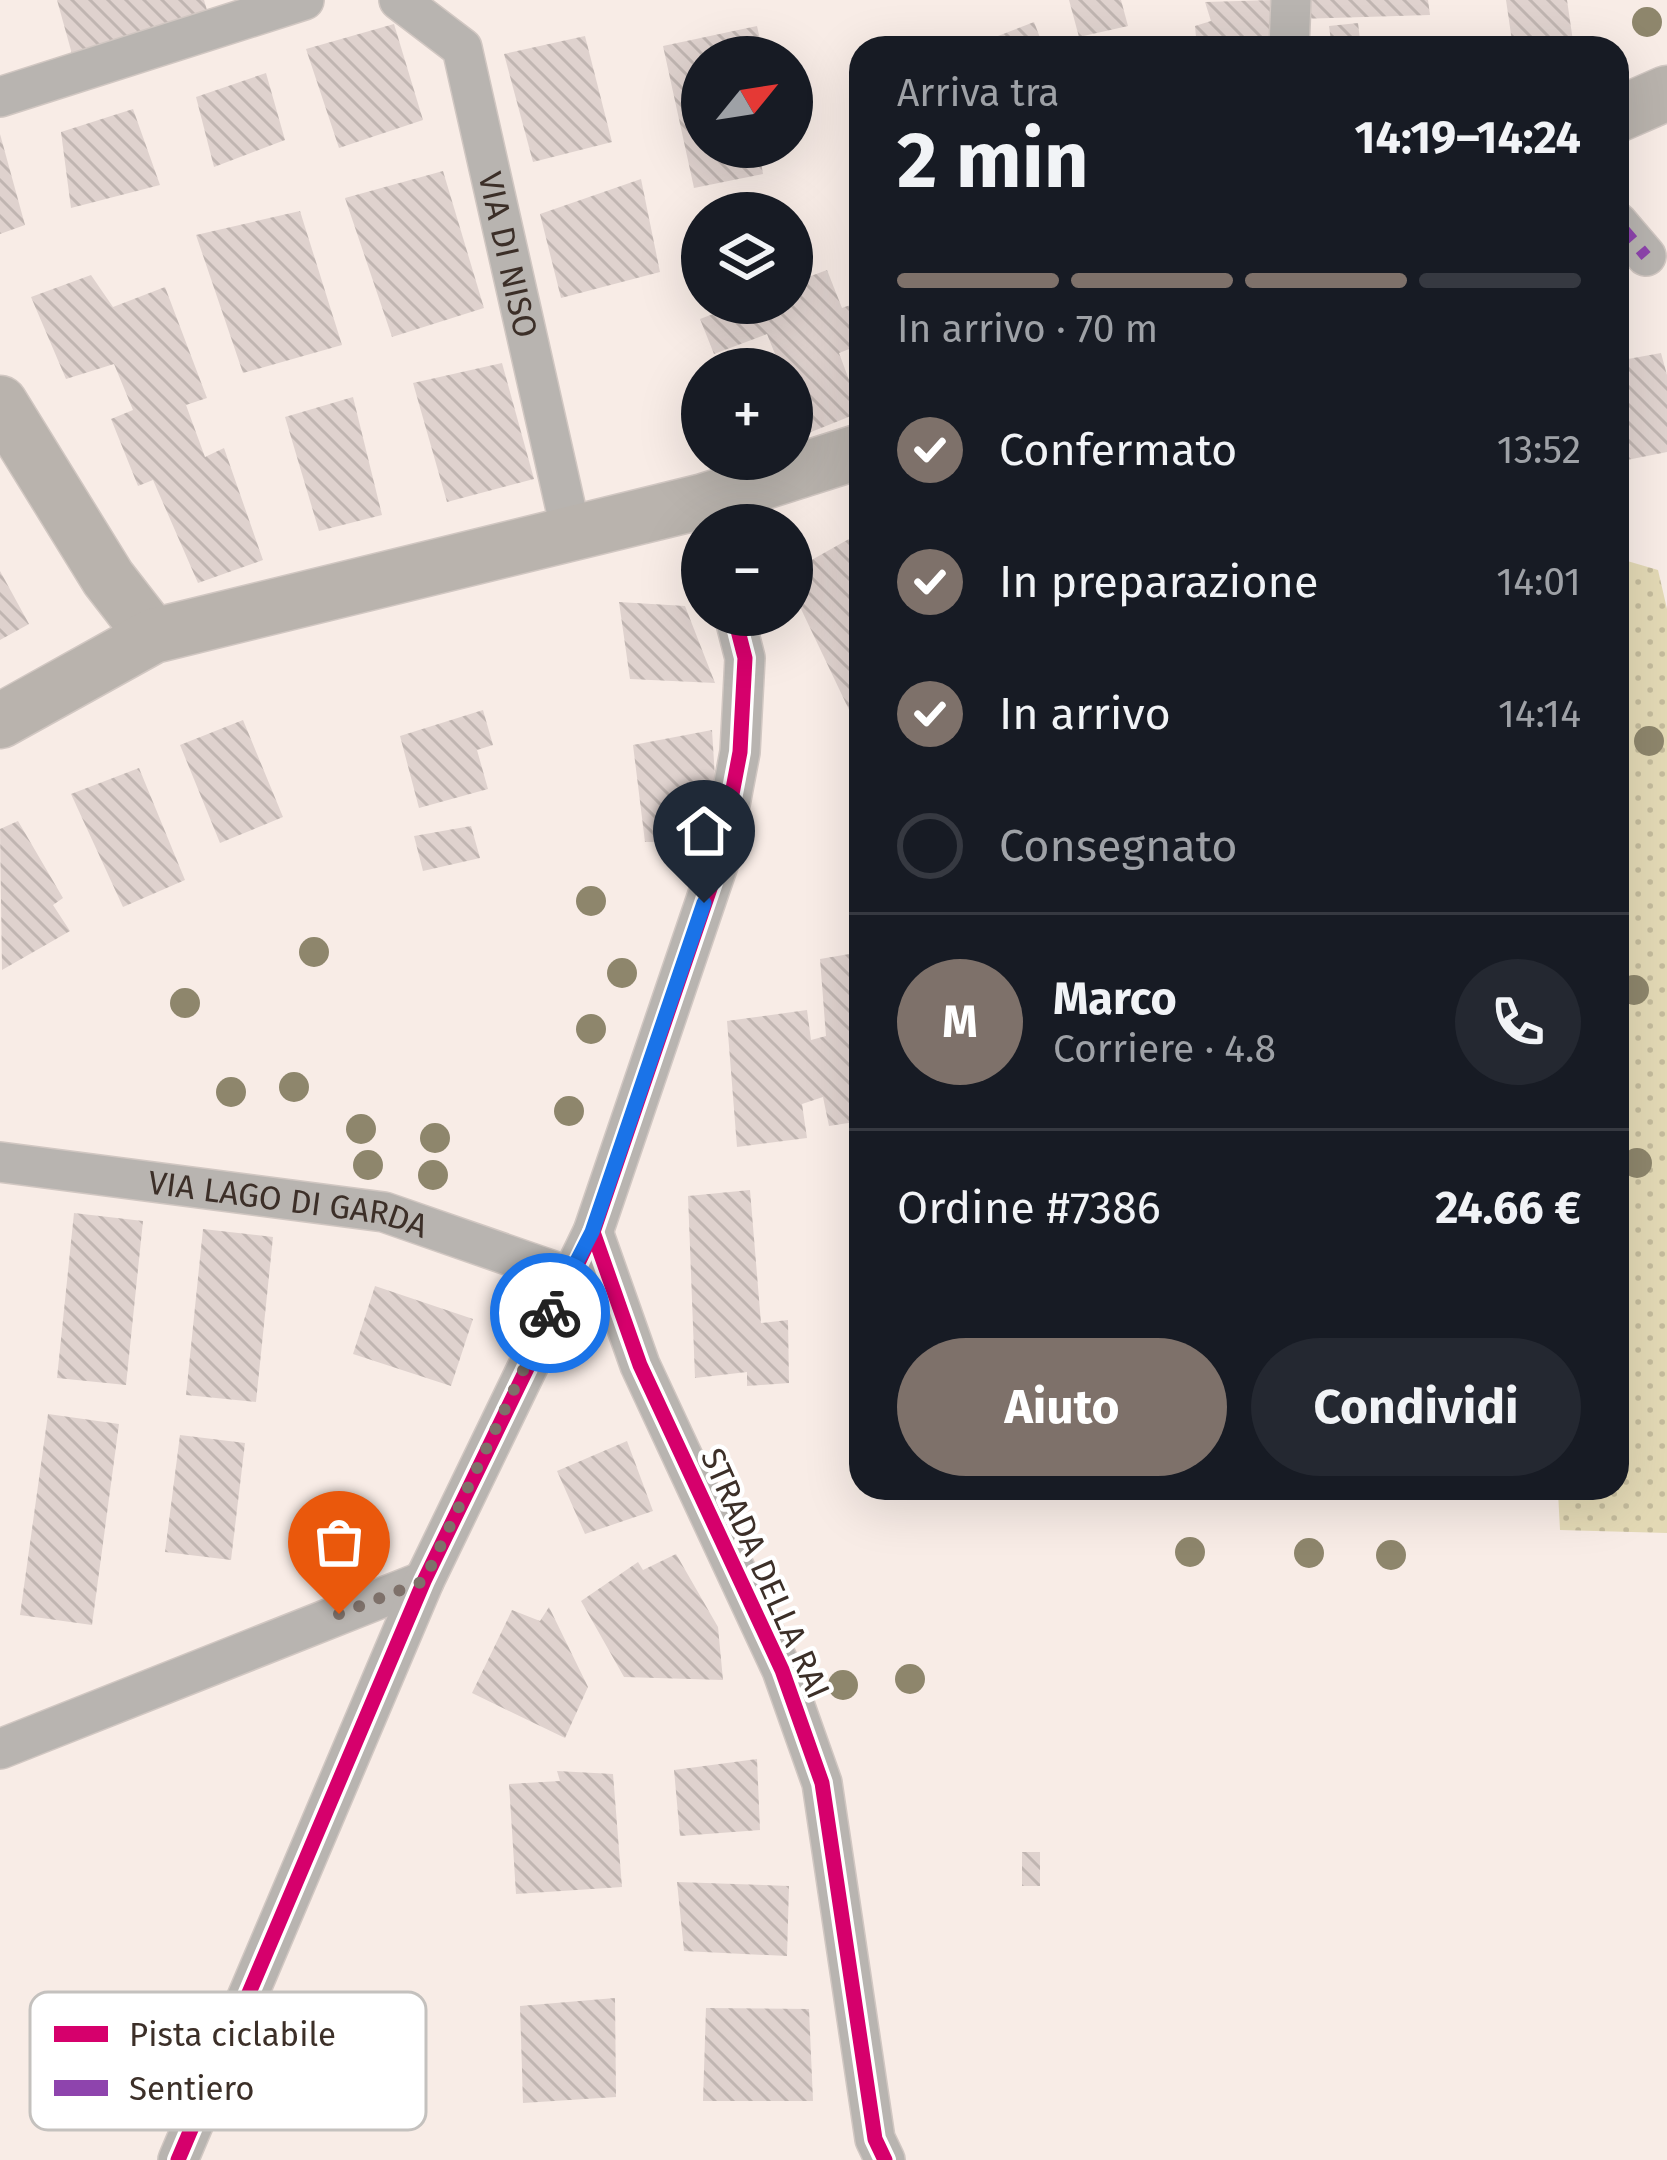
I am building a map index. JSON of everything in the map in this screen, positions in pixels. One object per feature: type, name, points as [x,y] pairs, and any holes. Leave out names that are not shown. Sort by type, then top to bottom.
[{"type":"street","points":[[0,97],[304,0]]},
{"type":"street","name":"VIA DI NISO","points":[[400,0],[462,48],[572,536]]},
{"type":"street","points":[[1289,36],[1291,0]]},
{"type":"street","points":[[1629,110],[1667,93]]},
{"type":"street","points":[[1629,236],[1646,256]]},
{"type":"street","points":[[0,403],[108,578],[153,636]]},
{"type":"street","points":[[729,504],[849,456]]},
{"type":"street","points":[[0,721],[153,636],[572,536],[681,517]]},
{"type":"street","points":[[249,1992],[424,1581],[592,1232],[718,862],[740,752],[746,658],[740,636]]},
{"type":"street","name":"VIA LAGO DI GARDA","points":[[0,1162],[384,1211],[568,1276]]},
{"type":"street","name":"STRADA DELLA RAI","points":[[592,1232],[640,1365],[782,1670],[821,1783],[875,2139],[885,2160]]},
{"type":"street","points":[[0,1749],[424,1581]]},
{"type":"street","points":[[178,2160],[191,2130]]},
{"type":"shaded area","points":[[1629,562],[1658,570],[1667,609],[1667,1533],[1560,1530],[1558,1500],[1629,1500]]},
{"type":"building","points":[[57,0],[204,0],[209,17],[72,54]]},
{"type":"building","points":[[1069,0],[1121,0],[1128,26],[1079,36]]},
{"type":"building","points":[[1274,0],[1277,36],[1196,36],[1195,26],[1211,21],[1205,2]]},
{"type":"building","points":[[1300,0],[1428,0],[1430,15],[1298,19]]},
{"type":"building","points":[[1506,0],[1567,0],[1572,36],[1511,36]]},
{"type":"building","points":[[1034,22],[1039,36],[998,36]]},
{"type":"building","points":[[1358,23],[1360,36],[1330,36],[1329,26]]},
{"type":"building","points":[[394,24],[423,120],[339,148],[306,49]]},
{"type":"building","points":[[757,26],[759,36],[710,36]]},
{"type":"building","points":[[585,36],[612,142],[533,162],[504,54]]},
{"type":"building","points":[[681,42],[681,128],[663,46]]},
{"type":"building","points":[[266,73],[285,140],[214,167],[196,97]]},
{"type":"building","points":[[133,109],[160,185],[71,208],[61,132]]},
{"type":"building","points":[[0,134],[25,225],[0,234]]},
{"type":"building","points":[[690,168],[762,168],[763,174],[694,188]]},
{"type":"building","points":[[443,171],[484,308],[392,337],[345,198]]},
{"type":"building","points":[[641,179],[660,272],[561,298],[540,214]]},
{"type":"building","points":[[300,211],[342,345],[243,373],[196,235]]},
{"type":"building","points":[[827,270],[842,308],[849,305],[849,349],[839,353],[849,380],[849,417],[813,431],[813,348],[773,348],[767,334],[730,348],[712,348],[702,324],[813,324],[813,275]]},
{"type":"building","points":[[91,275],[113,307],[165,287],[207,398],[186,405],[205,457],[224,448],[263,560],[198,583],[153,480],[138,486],[111,419],[133,410],[114,364],[66,379],[31,297]]},
{"type":"building","points":[[1661,353],[1667,375],[1667,452],[1629,460],[1629,359]]},
{"type":"building","points":[[502,363],[534,479],[447,502],[413,383]]},
{"type":"building","points":[[353,397],[382,515],[319,531],[285,417]]},
{"type":"building","points":[[849,539],[849,710],[813,634],[813,559]]},
{"type":"building","points":[[0,571],[29,624],[0,640]]},
{"type":"building","points":[[619,602],[681,606],[681,636],[697,636],[715,683],[630,679]]},
{"type":"building","points":[[483,710],[493,745],[477,750],[488,789],[419,808],[400,736]]},
{"type":"building","points":[[243,720],[283,817],[220,843],[180,745]]},
{"type":"building","points":[[712,730],[718,825],[689,830],[686,842],[645,842],[633,745]]},
{"type":"building","points":[[139,768],[185,880],[123,907],[71,794]]},
{"type":"building","points":[[18,821],[63,898],[53,905],[70,931],[2,970],[0,829]]},
{"type":"building","points":[[471,826],[480,858],[423,871],[414,836]]},
{"type":"building","points":[[849,954],[849,1123],[829,1126],[823,1097],[802,1104],[807,1138],[737,1147],[727,1021],[807,1010],[811,1040],[826,1036],[820,959]]},
{"type":"building","points":[[750,1190],[761,1323],[788,1320],[789,1383],[747,1386],[747,1372],[695,1378],[688,1196]]},
{"type":"building","points":[[74,1213],[143,1221],[126,1385],[57,1378]]},
{"type":"building","points":[[203,1229],[273,1237],[256,1402],[186,1395]]},
{"type":"building","points":[[375,1286],[473,1319],[451,1386],[353,1354]]},
{"type":"building","points":[[48,1414],[119,1424],[92,1625],[20,1615]]},
{"type":"building","points":[[180,1435],[245,1443],[231,1560],[165,1552]]},
{"type":"building","points":[[627,1441],[653,1511],[585,1534],[557,1471]]},
{"type":"building","points":[[676,1554],[718,1627],[723,1680],[624,1677],[581,1601],[638,1562],[643,1570]]},
{"type":"building","points":[[549,1607],[588,1687],[565,1738],[472,1693],[512,1610],[540,1621]]},
{"type":"building","points":[[757,1759],[760,1830],[680,1836],[674,1770]]},
{"type":"building","points":[[557,1771],[613,1774],[622,1887],[516,1894],[509,1784],[560,1781]]},
{"type":"building","points":[[1022,1852],[1040,1852],[1040,1886],[1022,1886]]},
{"type":"building","points":[[677,1882],[789,1886],[787,1956],[684,1951]]},
{"type":"building","points":[[615,1998],[616,2097],[523,2103],[520,2006]]},
{"type":"building","points":[[706,2008],[809,2009],[813,2101],[703,2101]]},
{"type":"marked path","points":[[1629,236],[1646,256]]},
{"type":"cycle path","points":[[249,1992],[424,1581],[593,1232],[719,862],[740,752],[745,658],[739,636]]},
{"type":"cycle path","points":[[593,1232],[640,1365],[782,1670],[822,1783],[875,2139],[885,2160]]},
{"type":"cycle path","points":[[178,2160],[191,2130]]},
{"type":"way so far","points":[[339,1614],[424,1581],[550,1313]]},
{"type":"route","points":[[550,1313],[592,1232],[704,903]]}]
